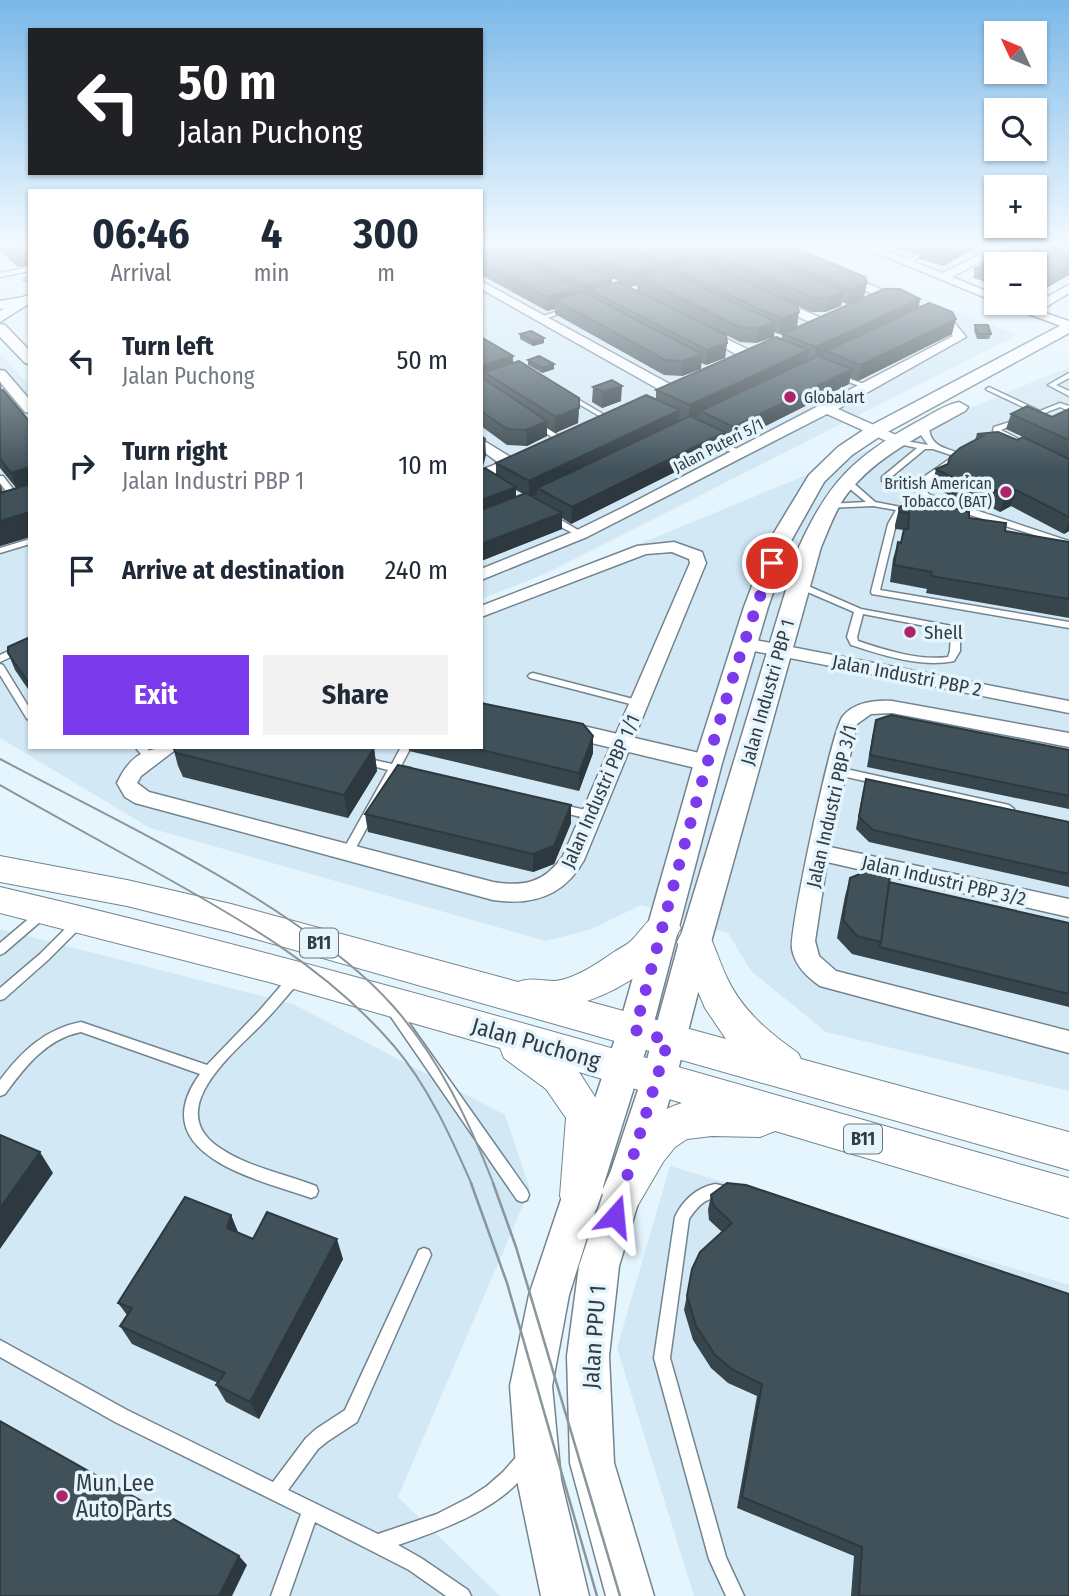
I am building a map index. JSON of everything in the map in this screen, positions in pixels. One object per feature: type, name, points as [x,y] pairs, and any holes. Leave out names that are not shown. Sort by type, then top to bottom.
[{"type":"main road","name":"Jalan Industri PBP 1","points":[[679,935],[708,763],[780,541],[802,500],[828,466],[875,431],[1065,324]]},
{"type":"main road","name":"Jalan Industri PBP 1","points":[[646,1054],[679,935],[780,651],[798,584],[829,506],[847,482],[869,461],[898,441],[1034,365]]},
{"type":"main road","name":"Jalan Puchong","points":[[0,869],[127,893],[231,918],[481,988],[646,1054],[796,1120],[1069,1198]]},
{"type":"main road","name":"Jalan Puchong","points":[[0,900],[296,976],[492,1031],[802,1077],[1069,1151]]},
{"type":"main road","points":[[481,988],[556,996],[612,974],[644,951],[679,935],[735,1025],[755,1045],[802,1077]]},
{"type":"main road","points":[[492,1031],[537,1057],[560,1077],[586,1114],[581,1196]]},
{"type":"main road","points":[[565,1596],[539,1480],[531,1386],[549,1295],[581,1196],[646,1054]]},
{"type":"main road","name":"Jalan PPU 1","points":[[630,1596],[592,1462],[588,1356],[599,1266],[623,1191],[646,1054]]},
{"type":"main road","points":[[623,1191],[654,1142],[668,1128],[687,1120],[796,1120]]},
{"type":"street","points":[[548,321],[677,389],[652,400]]},
{"type":"street","name":"Jalan Puteri 5/1","points":[[483,574],[581,534],[827,409],[960,337],[949,324],[939,321]]},
{"type":"street","points":[[688,324],[744,358],[767,348]]},
{"type":"street","points":[[0,328],[28,358]]},
{"type":"street","points":[[0,374],[7,391],[28,407]]},
{"type":"street","points":[[827,409],[898,441]]},
{"type":"street","points":[[483,476],[569,438]]},
{"type":"street","points":[[483,444],[511,464]]},
{"type":"street","points":[[0,504],[23,497]]},
{"type":"street","name":"Jalan Industri PBP 1/1","points":[[145,753],[127,783],[132,792],[142,798],[494,891],[530,893],[550,886],[563,875],[573,860],[698,564],[696,556],[674,547],[635,551],[483,611]]},
{"type":"street","name":"Jalan Industri PBP 2","points":[[745,644],[780,651],[918,667],[1069,707]]},
{"type":"street","name":"Jalan Industri PBP 3/1","points":[[1069,740],[892,707],[860,711],[848,722],[818,852],[803,941],[803,956],[811,967],[829,979],[1069,1042]]},
{"type":"street","points":[[545,725],[708,763]]},
{"type":"street","name":"Jalan Industri PBP 3/2","points":[[818,852],[1069,908]]},
{"type":"lane","points":[[824,370],[867,387]]},
{"type":"lane","points":[[1069,375],[1051,385],[1069,394]]},
{"type":"lane","points":[[989,389],[1040,413]]},
{"type":"lane","points":[[563,393],[609,420]]},
{"type":"lane","points":[[1025,445],[1003,435],[997,429],[1060,405],[1069,409]]},
{"type":"lane","points":[[528,418],[569,438]]},
{"type":"lane","points":[[925,426],[925,435],[934,447]]},
{"type":"lane","points":[[708,438],[741,453]]},
{"type":"lane","points":[[898,441],[934,447],[959,455]]},
{"type":"lane","points":[[923,447],[888,473],[885,479],[921,490],[927,497],[951,506],[1069,544]]},
{"type":"lane","points":[[921,490],[928,478],[969,448]]},
{"type":"lane","points":[[0,478],[23,497]]},
{"type":"lane","points":[[483,479],[492,486]]},
{"type":"lane","points":[[847,482],[873,504]]},
{"type":"lane","points":[[829,506],[873,504],[914,512]]},
{"type":"lane","points":[[537,510],[581,534]]},
{"type":"lane","points":[[900,510],[892,524],[875,592],[1069,625]]},
{"type":"lane","points":[[0,551],[28,542]]},
{"type":"lane","points":[[798,584],[859,611],[949,628],[956,632],[955,651],[951,659],[918,667],[854,643],[852,637],[859,611]]},
{"type":"lane","points":[[0,659],[28,644]]},
{"type":"lane","points":[[0,667],[28,714]]},
{"type":"lane","points":[[533,676],[638,703]]},
{"type":"lane","points":[[348,852],[405,749]]},
{"type":"lane","points":[[356,759],[420,774]]},
{"type":"lane","points":[[837,771],[1014,810]]},
{"type":"lane","points":[[551,806],[590,816]]},
{"type":"lane","points":[[0,950],[46,910]]},
{"type":"lane","points":[[0,995],[44,957],[81,919]]},
{"type":"lane","points":[[296,976],[254,1025],[206,1072],[196,1092],[190,1117],[192,1131],[204,1145],[220,1156],[312,1191]]},
{"type":"lane","points":[[387,1002],[522,1195]]},
{"type":"lane","points":[[0,1090],[42,1042],[71,1027],[81,1027],[206,1072]]},
{"type":"lane","points":[[735,1596],[718,1559],[662,1358],[682,1217],[689,1205],[716,1189],[743,1198]]},
{"type":"lane","points":[[275,1493],[311,1444],[321,1435],[344,1424],[351,1416],[424,1255]]},
{"type":"lane","points":[[0,1348],[121,1416],[415,1564],[462,1596]]},
{"type":"lane","points":[[377,1544],[474,1506],[508,1482],[536,1445]]},
{"type":"lane","points":[[280,1596],[311,1510]]},
{"type":"shaded area","points":[[483,321],[983,321],[1017,335],[545,574],[483,598]]},
{"type":"shaded area","points":[[0,354],[28,384],[28,749],[483,749],[483,608],[1069,367],[1069,1091],[826,1032],[751,971],[728,933],[641,905],[592,929],[546,941],[150,828],[0,738]]},
{"type":"shaded area","points":[[0,929],[293,1004],[505,1115],[530,1189],[398,1497],[500,1596],[0,1596]]},
{"type":"shaded area","points":[[670,1166],[1069,1285],[1069,1596],[694,1596],[617,1348]]},
{"type":"building","points":[[594,321],[640,321],[702,354],[683,361],[665,360]]},
{"type":"building","points":[[651,321],[698,321],[726,335],[727,343],[707,350]]},
{"type":"building","points":[[728,321],[776,322],[758,328],[741,328]]},
{"type":"building","points":[[810,321],[871,321],[816,347],[782,334]]},
{"type":"building","points":[[889,321],[951,321],[861,365],[826,351]]},
{"type":"building","points":[[975,325],[988,325],[991,334],[978,334]]},
{"type":"building","points":[[531,331],[544,338],[533,341],[520,334]]},
{"type":"building","points":[[776,337],[809,350],[690,405],[656,390]]},
{"type":"building","points":[[483,338],[513,356],[483,365]]},
{"type":"building","points":[[539,356],[554,364],[542,368],[528,360]]},
{"type":"building","points":[[818,356],[852,369],[734,427],[700,411]]},
{"type":"building","points":[[519,361],[579,398],[579,408],[556,417],[484,372]]},
{"type":"building","points":[[483,378],[547,421],[526,430],[507,429],[483,412]]},
{"type":"building","points":[[612,380],[622,386],[603,392],[593,387]]},
{"type":"building","points":[[3,390],[28,420],[28,468],[11,473],[0,459],[0,391]]},
{"type":"building","points":[[646,395],[680,410],[529,481],[496,463]]},
{"type":"building","points":[[1027,406],[1052,417],[1069,409],[1069,440],[1011,414]]},
{"type":"building","points":[[690,416],[725,432],[572,507],[537,488]]},
{"type":"building","name":"British American Tobacco (BAT)","points":[[998,432],[1017,440],[1023,437],[1069,459],[1069,517],[1016,490],[1005,495],[976,481],[967,485],[936,469],[948,464],[950,457],[960,448],[983,436],[977,434]]},
{"type":"building","points":[[485,468],[516,487],[483,499]]},
{"type":"building","points":[[28,485],[28,513],[0,521],[0,493]]},
{"type":"building","points":[[526,493],[562,513],[483,543],[483,509]]},
{"type":"building","points":[[909,501],[931,502],[969,512],[969,518],[1006,523],[1005,531],[1069,542],[1069,599],[931,576],[932,572],[894,565],[898,542],[901,543],[904,529],[908,529],[909,513],[900,512],[899,508]]},
{"type":"building","points":[[28,638],[28,682],[8,653],[8,647]]},
{"type":"building","points":[[483,703],[583,724],[593,736],[579,773],[477,749],[483,749]]},
{"type":"building","points":[[891,715],[1069,750],[1069,796],[870,755],[876,720]]},
{"type":"building","points":[[174,749],[373,749],[344,795],[176,753]]},
{"type":"building","points":[[398,765],[571,805],[554,846],[533,854],[365,814]]},
{"type":"building","points":[[866,779],[1069,822],[1069,874],[873,830],[859,817]]},
{"type":"building","points":[[867,871],[890,876],[881,942],[857,936],[843,920],[850,878]]},
{"type":"building","points":[[889,882],[1069,923],[1069,994],[879,947]]},
{"type":"building","points":[[0,1135],[40,1152],[0,1208]]},
{"type":"building","points":[[727,1183],[746,1185],[1069,1294],[1069,1596],[859,1596],[862,1547],[742,1497],[762,1384],[733,1370],[715,1355],[696,1326],[687,1296],[692,1269],[700,1252],[732,1223],[713,1205],[711,1195]]},
{"type":"building","points":[[185,1197],[231,1215],[227,1228],[253,1239],[267,1212],[337,1239],[250,1402],[216,1385],[225,1373],[120,1326],[132,1308],[118,1303]]},
{"type":"building","name":"Mun Lee Auto Parts","points":[[0,1421],[239,1556],[219,1596],[0,1596]]},
{"type":"tram line","points":[[0,759],[221,877],[291,921],[357,971],[393,1006],[425,1047],[463,1114],[494,1185]]},
{"type":"tram line","points":[[0,785],[251,927],[312,969],[341,993],[394,1046],[418,1078],[447,1130],[472,1185]]},
{"type":"tram line","points":[[471,1183],[507,1283],[597,1596]]},
{"type":"tram line","points":[[493,1183],[516,1247],[620,1596]]},
{"type":"place","name":"Globalart","points":[[790,397]]},
{"type":"place","name":"British American Tobacco (BAT)","points":[[1006,492]]},
{"type":"place","name":"Shell","points":[[910,632]]},
{"type":"place","name":"Mun Lee Auto Parts","points":[[62,1496]]},
{"type":"route","points":[[615,1216],[668,1041],[635,1030],[708,763],[772,563]]}]
